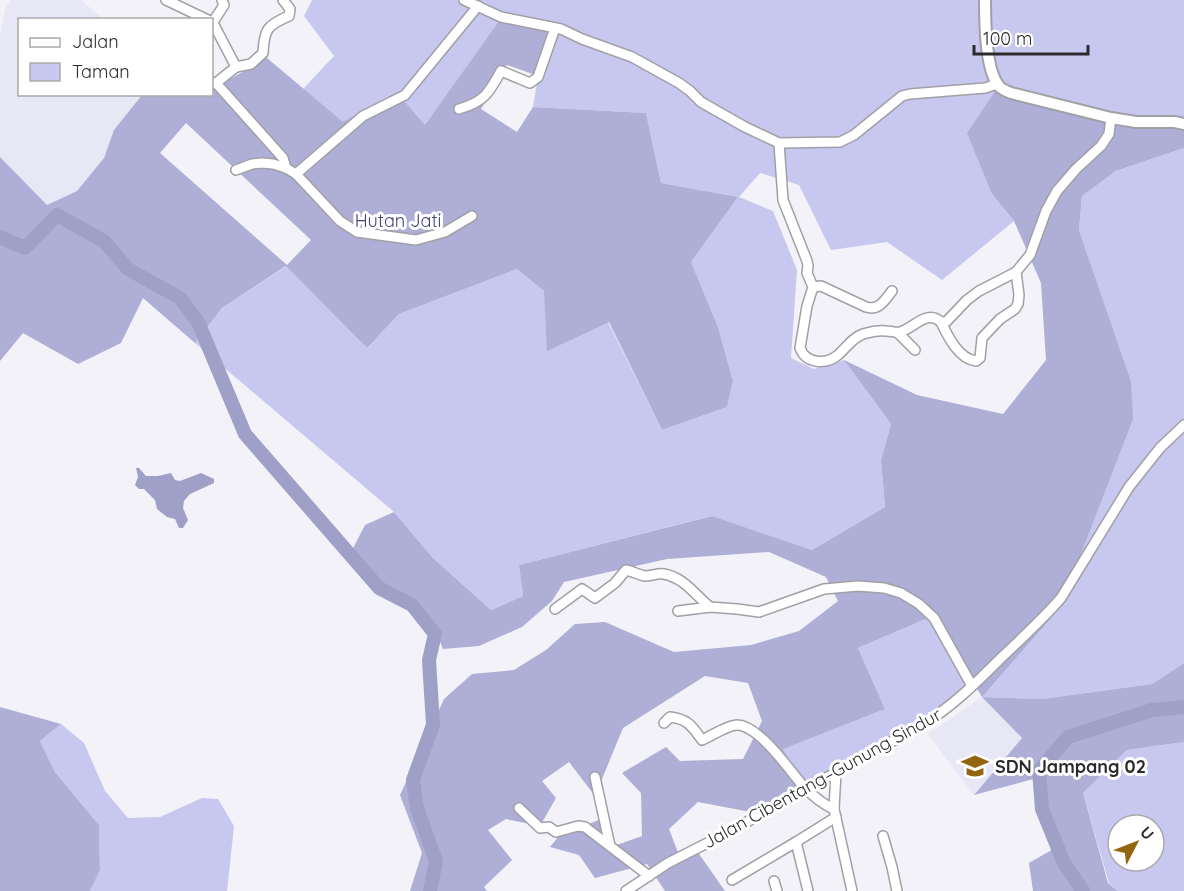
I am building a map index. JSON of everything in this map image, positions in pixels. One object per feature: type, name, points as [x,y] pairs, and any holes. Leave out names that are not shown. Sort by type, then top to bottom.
[{"type":"main road","points":[[985,0],[985,30],[991,69],[997,84],[1003,90],[1111,118],[1136,122],[1184,124]]},
{"type":"street","points":[[166,0],[205,18]]},
{"type":"street","points":[[213,19],[225,5],[222,0]]},
{"type":"street","points":[[284,0],[290,9],[289,16],[274,22],[264,36],[263,53],[251,63],[236,67],[216,83],[283,158],[286,168]]},
{"type":"street","points":[[464,0],[501,17],[555,28],[632,57],[679,83],[701,102],[779,143],[840,142],[854,135],[902,96],[985,88],[997,84]]},
{"type":"street","points":[[296,174],[363,116],[405,95],[478,6]]},
{"type":"street","points":[[213,25],[236,67]]},
{"type":"street","points":[[459,109],[472,105],[489,93],[501,72],[530,83],[538,77],[555,28]]},
{"type":"street","points":[[941,322],[945,322],[967,300],[980,291],[1016,272],[1030,255],[1046,211],[1057,191],[1101,146],[1109,134],[1111,118]]},
{"type":"street","points":[[779,143],[783,200],[807,261],[807,273],[813,287],[807,306],[801,351],[807,358],[820,362],[837,356],[853,339],[865,333],[883,330],[898,333],[915,350]]},
{"type":"street","points":[[236,170],[262,163],[286,168],[296,174],[340,221],[357,232],[416,240],[445,232],[472,216]]},
{"type":"street","points":[[898,333],[929,317],[936,317],[960,353],[968,360],[976,361],[980,358],[982,338],[1018,304],[1016,272]]},
{"type":"street","points":[[813,287],[820,286],[873,309],[880,306],[892,291]]},
{"type":"street","name":"Jalan Cibentang–Gunung Sindur","points":[[626,891],[668,863],[725,834],[925,723],[949,706],[1061,598],[1129,487],[1160,448],[1184,425]]},
{"type":"street","points":[[555,609],[582,589],[595,598],[615,583],[626,570],[645,576],[661,574],[672,576],[686,584],[710,607]]},
{"type":"street","points":[[678,611],[710,607],[759,612],[824,590],[858,586],[884,588],[901,593],[919,604],[934,618],[972,686]]},
{"type":"street","points":[[664,723],[670,717],[680,718],[690,724],[702,740],[737,725],[747,728],[760,736],[806,788],[835,813]]},
{"type":"street","points":[[836,772],[835,813],[852,891]]},
{"type":"street","points":[[595,777],[610,846]]},
{"type":"street","points":[[519,808],[540,828],[549,827],[556,832],[578,826],[585,827],[649,876]]},
{"type":"street","points":[[732,880],[796,842],[835,813]]},
{"type":"street","points":[[883,836],[897,891]]},
{"type":"street","points":[[796,842],[808,891]]},
{"type":"shaded area","points":[[10,0],[81,0],[102,18],[18,18],[18,96],[141,96],[114,130],[104,158],[77,191],[47,205],[0,157],[0,37],[5,10]]},
{"type":"shaded area","points":[[136,468],[139,468],[146,476],[171,473],[175,480],[180,481],[201,473],[214,479],[214,483],[190,494],[184,501],[183,508],[188,520],[183,528],[179,528],[175,519],[167,517],[157,509],[155,500],[144,489],[139,489],[135,485],[138,477]]},
{"type":"shaded area","name":"SDN Jampang 02","points":[[982,697],[1022,738],[974,795],[928,734]]},
{"type":"green space","points":[[312,0],[1184,0],[1184,130],[998,87],[992,194],[1014,221],[942,280],[887,242],[831,250],[799,185],[760,173],[739,197],[773,211],[797,270],[791,358],[814,369],[844,360],[891,424],[881,460],[885,507],[812,550],[711,516],[519,565],[523,596],[491,610],[433,558],[394,512],[195,343],[222,308],[287,266],[367,348],[399,314],[517,269],[544,291],[608,322],[662,430],[727,407],[733,381],[718,327],[691,262],[738,197],[661,183],[646,113],[533,107],[538,76],[499,21],[425,126],[395,92],[343,123],[303,89],[334,56],[304,16]]},
{"type":"green space","name":"Hutan Jati","points":[[499,21],[555,31],[538,76],[507,65],[481,109],[517,132],[533,107],[646,113],[661,183],[738,197],[691,262],[718,327],[733,381],[727,407],[662,430],[609,322],[547,351],[544,291],[517,269],[399,314],[367,348],[286,266],[222,308],[195,343],[143,298],[121,343],[78,364],[23,333],[0,361],[0,157],[47,205],[77,191],[104,158],[114,130],[141,96],[213,96],[213,82],[218,86],[267,58],[343,122],[396,92],[425,125]],"holes":[[[186,123],[311,240],[287,265],[160,153]]]},
{"type":"green space","points":[[998,87],[1184,130],[1184,148],[1116,171],[1082,196],[1079,230],[1131,381],[1133,419],[1060,608],[982,697],[935,615],[858,648],[885,709],[783,749],[801,786],[756,813],[698,802],[669,829],[679,855],[697,851],[725,891],[665,891],[647,864],[595,878],[579,855],[550,847],[559,836],[601,819],[611,847],[642,836],[641,793],[622,773],[666,747],[680,761],[743,759],[762,721],[748,683],[705,676],[623,728],[595,796],[569,762],[542,781],[556,798],[540,826],[506,819],[488,830],[512,860],[484,887],[487,891],[410,891],[422,853],[400,795],[444,699],[472,674],[514,670],[546,650],[575,624],[605,622],[674,652],[751,645],[799,631],[838,601],[826,577],[769,552],[667,559],[564,582],[552,601],[522,627],[479,646],[443,649],[434,626],[369,584],[348,558],[365,525],[394,512],[433,558],[491,610],[523,596],[519,565],[712,516],[812,550],[885,507],[881,460],[891,424],[844,360],[917,395],[1003,414],[1046,360],[1041,283],[1014,221],[992,194],[967,133]]},
{"type":"green space","points":[[1184,148],[1184,663],[1152,684],[1042,699],[982,697],[1060,608],[1131,381],[1079,230],[1082,196],[1116,171]]},
{"type":"green space","points":[[935,615],[969,685],[912,727],[801,786],[782,749],[885,709],[858,648]]},
{"type":"green space","points":[[1184,663],[1184,742],[1127,750],[1083,793],[1108,883],[1118,891],[1033,891],[1029,863],[1062,844],[1037,778],[974,795],[1022,738],[982,697],[1042,699],[1152,684]]},
{"type":"green space","points":[[0,707],[61,724],[40,741],[55,772],[99,825],[100,870],[90,891],[0,891]]},
{"type":"green space","points":[[61,724],[84,743],[105,791],[128,818],[160,817],[202,798],[218,799],[234,826],[227,891],[90,891],[100,870],[99,825],[55,772],[40,741]]},
{"type":"green space","points":[[1184,742],[1184,891],[1118,891],[1109,883],[1106,873],[1166,873],[1166,813],[1106,813],[1106,873],[1083,793],[1127,750]]},
{"type":"waterway","points":[[0,237],[25,248],[57,215],[104,241],[128,269],[180,298],[198,322],[245,434],[379,588],[412,605],[435,634],[429,660],[433,725],[413,780],[417,808],[436,861],[430,891]]},
{"type":"waterway","points":[[1083,891],[1064,863],[1042,809],[1039,771],[1068,737],[1152,710],[1184,707]]},
{"type":"place","name":"SDN Jampang 02","points":[[975,766]]}]
